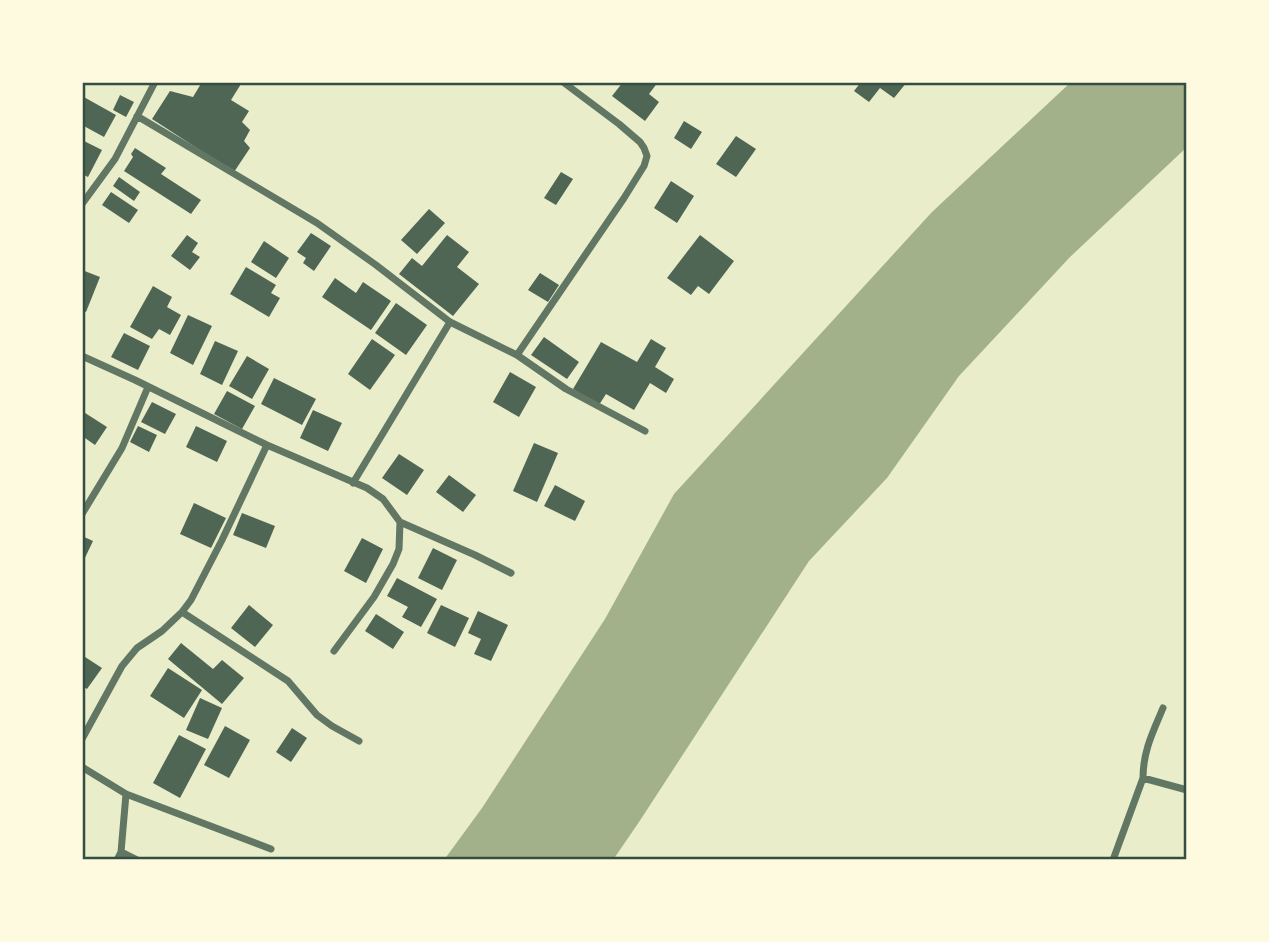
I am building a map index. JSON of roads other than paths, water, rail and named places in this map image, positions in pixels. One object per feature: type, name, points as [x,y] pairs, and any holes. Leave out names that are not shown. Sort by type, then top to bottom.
[{"type":"street","points":[[82,204],[115,159],[155,82]]},
{"type":"street","points":[[517,355],[624,198],[644,166],[646,156],[640,142],[563,82]]},
{"type":"street","points":[[137,116],[317,223],[450,322],[517,355],[566,389],[645,431]]},
{"type":"street","points":[[352,483],[450,322]]},
{"type":"street","points":[[82,356],[267,445],[367,488],[383,499],[400,522],[511,573]]},
{"type":"street","points":[[82,514],[122,449],[148,387]]},
{"type":"street","points":[[82,739],[122,666],[137,648],[183,612],[191,600],[267,445]]},
{"type":"street","points":[[334,650],[374,597],[393,564],[398,549],[400,522]]},
{"type":"street","points":[[183,612],[288,681],[317,715],[359,741]]},
{"type":"street","points":[[1113,860],[1143,778],[1143,761],[1149,741],[1163,708]]},
{"type":"street","points":[[82,767],[126,794],[271,849]]},
{"type":"street","points":[[1143,778],[1187,790]]},
{"type":"street","points":[[126,794],[119,856],[137,860]]}]
